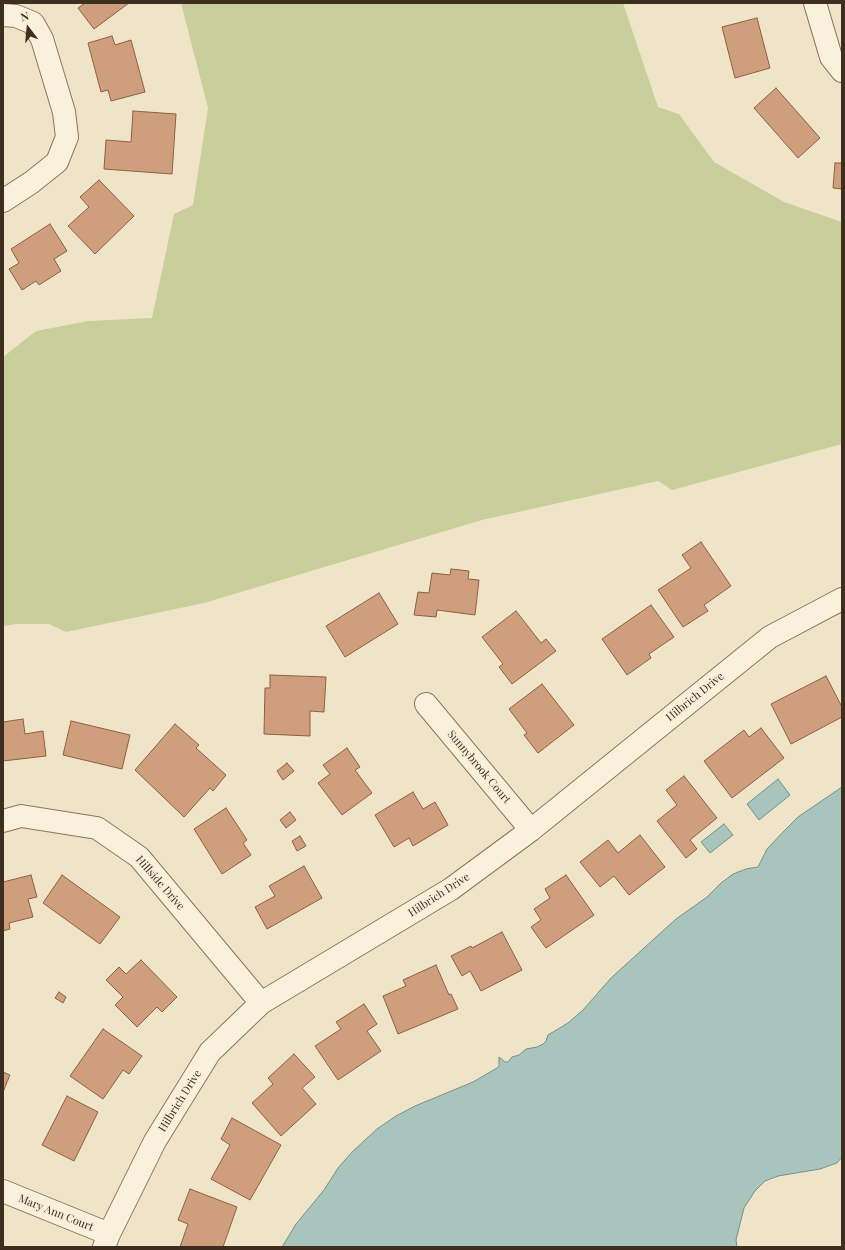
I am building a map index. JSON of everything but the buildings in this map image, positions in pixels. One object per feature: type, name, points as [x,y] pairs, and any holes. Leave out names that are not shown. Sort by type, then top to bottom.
[{"type":"street","points":[[815,3],[831,57],[842,71]]},
{"type":"street","points":[[3,15],[16,16],[33,23],[42,39],[64,112],[67,137],[57,162],[32,182],[3,201]]},
{"type":"street","name":"Hilbrich Drive","points":[[106,1241],[155,1141],[210,1052],[261,1002],[451,889],[531,830],[770,637],[842,599]]},
{"type":"street","name":"Sunnybrook Court","points":[[426,704],[531,830]]},
{"type":"street","name":"Hillside Drive","points":[[3,821],[21,816],[97,828],[139,857],[261,1002]]},
{"type":"street","name":"Mary Ann Court","points":[[3,1191],[106,1241]]},
{"type":"green space","points":[[181,3],[623,3],[658,107],[679,114],[714,162],[784,202],[842,222],[842,444],[672,490],[658,481],[482,520],[204,603],[66,632],[49,624],[16,624],[3,626],[3,357],[36,331],[88,321],[152,318],[174,214],[193,205],[208,108]]},
{"type":"water","points":[[778,779],[790,795],[759,820],[747,804]]},
{"type":"water","points":[[842,787],[842,1157],[837,1163],[820,1169],[778,1176],[765,1181],[755,1191],[744,1208],[736,1240],[737,1247],[282,1247],[296,1224],[324,1190],[338,1168],[352,1152],[377,1129],[396,1116],[415,1106],[473,1082],[497,1068],[499,1066],[499,1057],[505,1062],[508,1062],[512,1057],[519,1055],[526,1049],[543,1044],[548,1035],[568,1023],[583,1010],[611,978],[676,919],[707,897],[721,883],[733,874],[746,869],[758,867],[767,849],[798,817]]},
{"type":"water","points":[[724,824],[733,835],[710,853],[701,842]]}]
